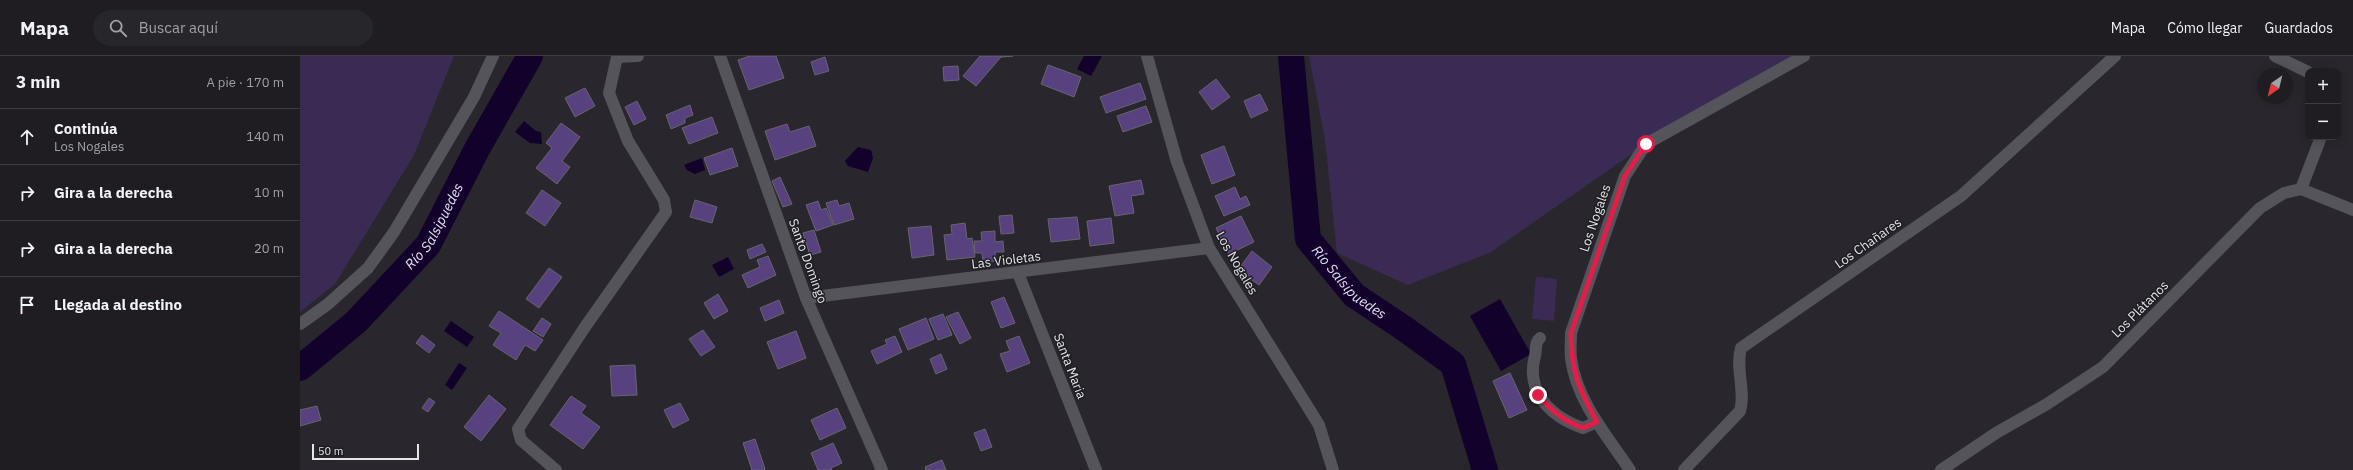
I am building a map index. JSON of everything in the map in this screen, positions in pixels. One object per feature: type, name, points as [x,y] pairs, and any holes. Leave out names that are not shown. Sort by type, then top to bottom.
[{"type":"street","points":[[300,324],[328,304],[368,268],[390,238],[474,97],[493,56]]},
{"type":"street","points":[[556,470],[521,440],[518,429],[585,327],[666,212],[664,200],[628,141],[610,93],[616,56],[638,56]]},
{"type":"street","name":"Santo Domingo","points":[[720,56],[806,298],[882,470]]},
{"type":"street","name":"Los Nogales","points":[[1147,56],[1177,162],[1210,248],[1319,424],[1333,470]]},
{"type":"street","name":"Los Nogales","points":[[1630,470],[1597,422],[1579,389],[1571,358],[1571,333],[1625,176],[1646,144],[1804,56]]},
{"type":"street","name":"Los Chañares","points":[[1684,470],[1740,411],[1743,402],[1738,358],[1741,348],[1961,196],[2115,56]]},
{"type":"street","points":[[2275,56],[2305,71]]},
{"type":"street","points":[[2320,140],[2301,189],[2353,210]]},
{"type":"street","name":"Los Plátanos","points":[[1941,470],[1996,433],[2047,404],[2103,367],[2260,208],[2284,193],[2301,189]]},
{"type":"street","name":"Las Violetas","points":[[806,298],[1018,273],[1210,248]]},
{"type":"street","name":"Santa Maria","points":[[1018,273],[1096,470]]},
{"type":"street","points":[[1540,338],[1536,341],[1532,365],[1532,381],[1538,395],[1551,410],[1568,423],[1583,428],[1597,422]]},
{"type":"shaded area","points":[[300,56],[454,56],[414,155],[335,284],[300,312]]},
{"type":"shaded area","points":[[1084,56],[1102,56],[1091,76],[1077,69]]},
{"type":"shaded area","points":[[1309,56],[1804,56],[1646,144],[1491,252],[1408,285],[1337,253],[1325,140]]},
{"type":"shaded area","points":[[524,121],[536,131],[541,132],[542,144],[530,143],[515,132]]},
{"type":"shaded area","points":[[858,147],[871,150],[873,158],[868,172],[848,166],[845,161]]},
{"type":"shaded area","points":[[702,158],[705,170],[695,174],[687,170],[684,165]]},
{"type":"shaded area","points":[[728,257],[734,269],[719,277],[712,265]]},
{"type":"shaded area","points":[[1536,277],[1557,279],[1554,321],[1532,319]]},
{"type":"shaded area","points":[[1500,299],[1531,354],[1501,371],[1470,316]]},
{"type":"shaded area","points":[[451,321],[474,337],[467,347],[444,331]]},
{"type":"shaded area","points":[[459,363],[467,368],[452,390],[445,385]]},
{"type":"building","points":[[750,56],[776,56],[784,78],[749,90],[738,60]]},
{"type":"building","points":[[980,56],[1013,56],[1001,57],[976,86],[963,76]]},
{"type":"building","points":[[825,57],[829,71],[815,75],[811,62]]},
{"type":"building","points":[[1048,65],[1081,77],[1074,97],[1041,84]]},
{"type":"building","points":[[958,66],[959,80],[944,81],[943,67]]},
{"type":"building","points":[[1216,79],[1230,97],[1212,110],[1199,92]]},
{"type":"building","points":[[1140,83],[1146,99],[1106,113],[1100,97]]},
{"type":"building","points":[[585,88],[595,106],[575,117],[565,98]]},
{"type":"building","points":[[1260,94],[1268,110],[1251,118],[1244,101]]},
{"type":"building","points":[[637,101],[646,119],[634,125],[625,107]]},
{"type":"building","points":[[690,105],[693,115],[685,118],[685,123],[671,129],[666,115]]},
{"type":"building","points":[[1146,106],[1152,122],[1123,132],[1117,116]]},
{"type":"building","points":[[712,117],[718,133],[689,144],[682,128]]},
{"type":"building","points":[[561,123],[580,137],[562,161],[570,167],[557,184],[536,168],[552,148],[546,143]]},
{"type":"building","points":[[787,124],[790,132],[809,126],[816,146],[775,160],[765,131]]},
{"type":"building","points":[[1224,146],[1235,175],[1212,184],[1201,155]]},
{"type":"building","points":[[732,148],[738,166],[710,175],[704,158]]},
{"type":"building","points":[[780,177],[792,204],[783,207],[772,181]]},
{"type":"building","points":[[1141,180],[1144,194],[1131,196],[1134,213],[1115,216],[1109,186]]},
{"type":"building","points":[[1235,187],[1240,199],[1246,196],[1250,205],[1224,216],[1215,196]]},
{"type":"building","points":[[542,190],[561,203],[545,226],[526,213]]},
{"type":"building","points":[[695,200],[717,207],[712,223],[690,217]]},
{"type":"building","points":[[837,200],[839,206],[849,203],[854,219],[834,225],[826,203]]},
{"type":"building","points":[[818,201],[821,210],[826,208],[833,225],[816,231],[806,205]]},
{"type":"building","points":[[1012,215],[1014,233],[1001,234],[999,216]]},
{"type":"building","points":[[1241,216],[1254,242],[1229,254],[1216,228]]},
{"type":"building","points":[[1077,217],[1080,239],[1051,242],[1048,219]]},
{"type":"building","points":[[1111,218],[1114,243],[1090,246],[1087,221]]},
{"type":"building","points":[[965,223],[967,239],[972,238],[975,257],[947,260],[944,235],[952,234],[951,225]]},
{"type":"building","points":[[931,226],[934,255],[912,258],[908,228]]},
{"type":"building","points":[[814,230],[821,252],[810,255],[803,233]]},
{"type":"building","points":[[995,231],[995,242],[1003,241],[1004,252],[995,252],[996,261],[983,262],[982,253],[975,253],[974,241],[982,241],[981,232]]},
{"type":"building","points":[[762,244],[766,252],[750,259],[747,250]]},
{"type":"building","points":[[1252,251],[1272,267],[1259,285],[1238,270]]},
{"type":"building","points":[[768,256],[776,275],[748,288],[742,275],[760,267],[757,260]]},
{"type":"building","points":[[549,268],[562,277],[539,308],[526,299]]},
{"type":"building","points":[[718,294],[728,311],[714,319],[704,303]]},
{"type":"building","points":[[1004,297],[1015,323],[1001,328],[991,302]]},
{"type":"building","points":[[779,300],[784,313],[765,321],[760,308]]},
{"type":"building","points":[[499,311],[543,340],[535,351],[525,345],[516,360],[493,345],[501,333],[489,326]]},
{"type":"building","points":[[958,312],[971,338],[960,344],[946,317]]},
{"type":"building","points":[[943,314],[952,335],[938,340],[929,319]]},
{"type":"building","points":[[542,318],[551,324],[543,337],[533,331]]},
{"type":"building","points":[[926,318],[934,339],[908,350],[899,329]]},
{"type":"building","points":[[703,330],[715,347],[701,356],[689,339]]},
{"type":"building","points":[[796,331],[806,358],[778,369],[767,342]]},
{"type":"building","points":[[422,335],[435,345],[429,353],[416,343]]},
{"type":"building","points":[[895,336],[902,352],[877,364],[871,351],[887,344],[885,340]]},
{"type":"building","points":[[1019,336],[1030,363],[1007,372],[1000,354],[1010,351],[1006,341]]},
{"type":"building","points":[[941,354],[947,369],[936,374],[930,359]]},
{"type":"building","points":[[635,365],[637,395],[612,396],[610,366]]},
{"type":"building","points":[[1510,373],[1527,410],[1509,418],[1493,381]]},
{"type":"building","points":[[489,395],[506,409],[481,441],[464,427]]},
{"type":"building","points":[[571,396],[586,406],[581,413],[600,427],[583,449],[550,425]]},
{"type":"building","points":[[429,398],[435,402],[428,412],[422,408]]},
{"type":"building","points":[[680,403],[689,420],[673,428],[664,410]]},
{"type":"building","points":[[317,406],[321,420],[300,426],[300,410]]},
{"type":"building","points":[[837,408],[846,428],[820,440],[811,420]]},
{"type":"building","points":[[985,429],[992,447],[981,451],[974,433]]},
{"type":"building","points":[[755,439],[765,469],[764,470],[752,470],[743,443]]},
{"type":"building","points":[[833,443],[842,463],[831,468],[832,470],[818,470],[811,453]]},
{"type":"building","points":[[942,460],[946,470],[926,470],[925,467]]},
{"type":"waterway","name":"Río Salsipuedes","points":[[300,368],[356,322],[428,245],[477,149],[530,56]]},
{"type":"waterway","name":"Río Salsipuedes","points":[[1291,56],[1308,239],[1354,295],[1405,329],[1453,364],[1485,470]]},
{"type":"route","points":[[1538,395],[1551,410],[1568,423],[1583,428],[1597,422],[1579,389],[1571,358],[1571,333],[1625,176],[1646,144]]}]
